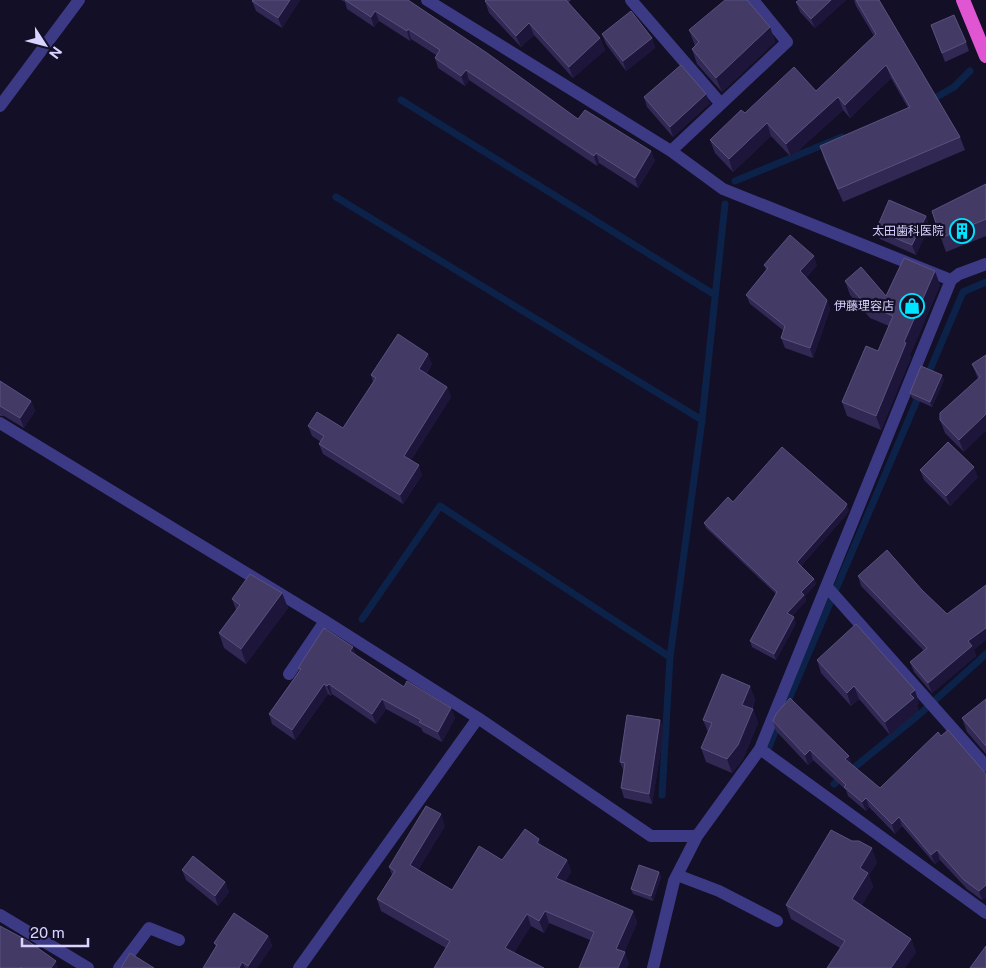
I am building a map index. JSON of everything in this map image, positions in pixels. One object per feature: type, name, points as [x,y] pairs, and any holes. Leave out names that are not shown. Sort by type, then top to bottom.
[{"type":"highway","points":[[963,0],[986,56]]},
{"type":"street","points":[[0,106],[80,0]]},
{"type":"street","points":[[427,0],[671,151],[723,189],[951,280]]},
{"type":"street","points":[[631,0],[721,104]]},
{"type":"street","points":[[671,151],[787,42],[753,0]]},
{"type":"street","points":[[653,968],[676,875],[697,836],[760,749],[951,280],[959,274],[986,264]]},
{"type":"street","points":[[0,423],[325,621],[478,718],[651,836],[697,836]]},
{"type":"street","points":[[827,587],[986,766]]},
{"type":"street","points":[[289,674],[325,621]]},
{"type":"street","points":[[298,968],[478,718]]},
{"type":"street","points":[[760,749],[986,913]]},
{"type":"street","points":[[676,875],[719,891],[777,921]]},
{"type":"street","points":[[0,915],[88,968]]},
{"type":"street","points":[[119,968],[149,928],[179,940]]},
{"type":"building","points":[[253,0],[290,0],[278,18]]},
{"type":"building","points":[[345,0],[408,0],[487,53],[578,119],[585,110],[651,151],[635,178],[596,153],[594,156],[466,70],[461,76],[435,58],[440,50],[408,29],[407,31],[375,11],[371,17]]},
{"type":"building","points":[[486,0],[566,0],[600,38],[569,67],[529,23],[516,36]]},
{"type":"building","points":[[725,0],[747,0],[770,27],[716,78],[692,49],[699,42],[689,30]]},
{"type":"building","points":[[799,0],[831,0],[811,19],[796,2]]},
{"type":"building","points":[[856,0],[879,0],[960,137],[838,189],[820,146],[910,107],[886,65],[845,105],[838,97],[786,144],[767,123],[729,159],[710,140],[741,110],[745,113],[794,67],[816,91],[876,34]]},
{"type":"building","points":[[631,11],[652,38],[623,61],[602,34]]},
{"type":"building","points":[[954,15],[966,42],[942,53],[931,25]]},
{"type":"building","points":[[681,65],[706,94],[670,127],[644,97]]},
{"type":"building","points":[[986,184],[986,219],[941,238],[932,211]]},
{"type":"building","points":[[889,200],[926,216],[912,245],[876,230]]},
{"type":"building","points":[[790,235],[814,256],[800,271],[827,300],[810,348],[781,338],[785,326],[746,295],[768,268],[764,265]]},
{"type":"building","points":[[904,258],[935,271],[904,342],[906,343],[876,416],[842,402],[866,346],[878,351],[893,316],[865,304],[845,281],[861,267],[886,296]]},
{"type":"building","points":[[398,334],[428,354],[419,369],[447,387],[404,456],[419,465],[400,495],[319,444],[324,436],[308,426],[317,412],[343,428],[376,378],[371,375]]},
{"type":"building","points":[[986,355],[986,414],[959,440],[940,420],[940,413],[980,377],[972,364]]},
{"type":"building","points":[[921,366],[942,375],[930,402],[910,393]]},
{"type":"building","points":[[0,381],[31,401],[20,418],[0,406]]},
{"type":"building","points":[[948,442],[974,467],[946,496],[920,470]]},
{"type":"building","points":[[782,447],[847,504],[797,562],[814,579],[801,592],[804,595],[787,613],[794,617],[774,654],[750,641],[777,592],[704,523],[728,497],[733,502]]},
{"type":"building","points":[[887,550],[922,590],[947,614],[986,585],[986,628],[968,641],[972,646],[928,683],[910,662],[927,648],[858,576]]},
{"type":"building","points":[[250,574],[282,593],[241,649],[219,633],[240,605],[232,599]]},
{"type":"building","points":[[856,624],[915,690],[910,694],[914,698],[885,722],[854,686],[847,693],[817,660]]},
{"type":"building","points":[[324,628],[353,647],[350,651],[404,687],[407,681],[451,708],[438,732],[419,722],[421,720],[382,699],[372,714],[329,684],[327,686],[324,684],[292,730],[269,714],[301,669],[298,668]]},
{"type":"building","points":[[722,674],[750,686],[742,705],[753,709],[738,745],[727,759],[701,748],[712,723],[703,720]]},
{"type":"building","points":[[790,698],[849,756],[845,759],[880,788],[938,732],[941,736],[948,730],[986,774],[986,885],[979,891],[964,880],[937,850],[931,855],[899,817],[892,824],[866,798],[862,802],[844,787],[846,785],[810,750],[805,755],[773,721],[776,714]]},
{"type":"building","points":[[986,699],[986,746],[962,718]]},
{"type":"building","points":[[627,715],[660,720],[649,794],[621,788],[625,763],[620,762]]},
{"type":"building","points":[[426,806],[441,814],[410,865],[452,890],[479,846],[502,860],[525,829],[539,839],[537,843],[567,860],[556,878],[633,911],[616,949],[625,952],[618,968],[579,968],[594,932],[545,911],[539,921],[527,914],[505,948],[544,968],[434,968],[450,941],[377,899],[395,871],[389,867]]},
{"type":"building","points":[[831,830],[852,841],[859,841],[872,848],[860,868],[868,873],[852,899],[911,939],[891,968],[827,968],[845,941],[786,905]]},
{"type":"building","points":[[193,856],[225,882],[215,896],[182,870]]},
{"type":"building","points":[[639,865],[659,872],[651,896],[631,889]]},
{"type":"building","points":[[234,913],[268,936],[248,966],[242,962],[239,968],[203,968],[217,945],[214,943]]},
{"type":"building","points":[[0,926],[28,941],[56,961],[51,968],[0,968]]},
{"type":"building","points":[[986,946],[986,968],[970,968]]},
{"type":"building","points":[[130,953],[154,968],[121,968]]},
{"type":"waterway","points":[[928,102],[954,87],[970,71]]},
{"type":"waterway","points":[[401,100],[715,295]]},
{"type":"waterway","points":[[735,181],[842,137]]},
{"type":"waterway","points":[[336,197],[702,420]]},
{"type":"waterway","points":[[662,795],[670,657],[702,420],[725,204]]},
{"type":"waterway","points":[[927,377],[963,292],[986,282]]},
{"type":"waterway","points":[[785,708],[920,393]]},
{"type":"waterway","points":[[362,619],[440,506],[670,657]]},
{"type":"waterway","points":[[834,784],[921,713],[986,654]]},
{"type":"waterway","points":[[769,747],[779,722]]},
{"type":"place","name":"太田歯科医院","points":[[962,231]]},
{"type":"place","name":"伊藤理容店","points":[[912,306]]}]
